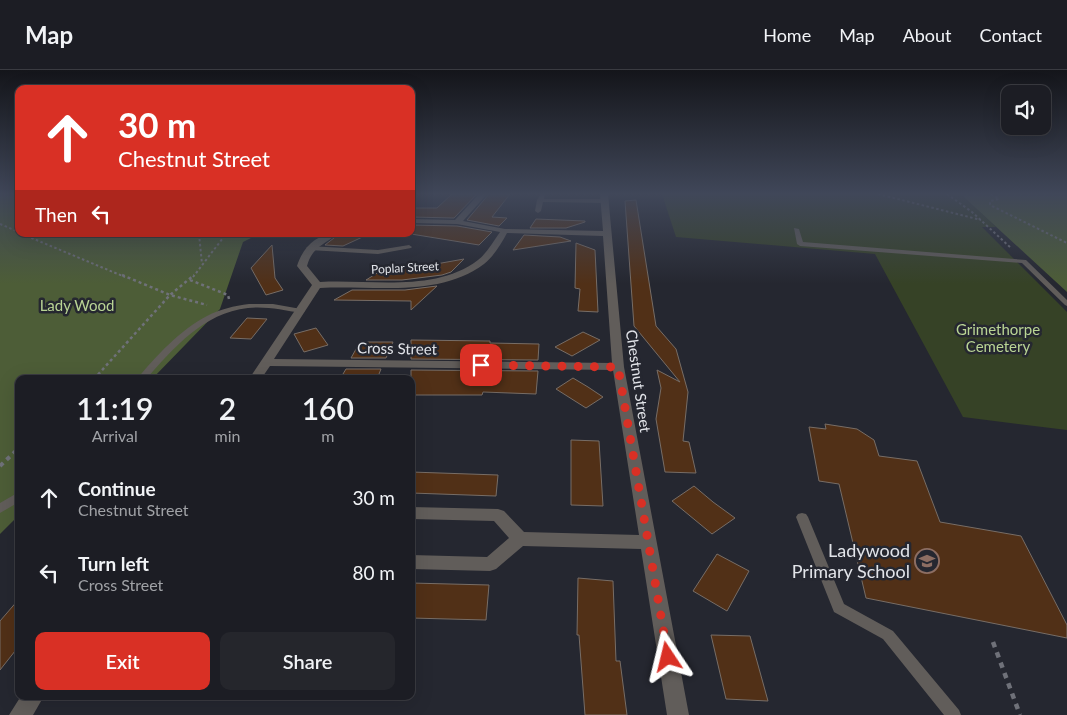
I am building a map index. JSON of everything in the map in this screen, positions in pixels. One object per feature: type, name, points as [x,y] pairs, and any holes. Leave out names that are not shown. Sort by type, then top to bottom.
[{"type":"street","points":[[468,224],[505,231],[608,234]]},
{"type":"street","name":"Chestnut Street","points":[[607,224],[618,367],[678,715]]},
{"type":"street","name":"Poplar Street","points":[[317,285],[411,283],[451,277],[482,262],[505,231]]},
{"type":"street","points":[[257,375],[317,285],[302,266],[309,248],[329,237]]},
{"type":"street","name":"Cross Street","points":[[266,362],[618,367]]},
{"type":"street","points":[[415,513],[498,515],[520,539]]},
{"type":"street","points":[[415,562],[490,564],[520,539],[647,542]]},
{"type":"street","points":[[20,715],[31,700]]},
{"type":"lane","points":[[796,229],[800,244],[1024,261],[1067,304]]},
{"type":"lane","points":[[309,248],[378,252],[409,247]]},
{"type":"lane","points":[[145,375],[202,320],[228,308],[276,305],[301,311]]},
{"type":"lane","points":[[0,509],[15,499]]},
{"type":"lane","points":[[802,517],[839,608],[888,635],[954,715]]},
{"type":"path","points":[[0,224],[15,230]]},
{"type":"path","points":[[985,224],[1024,261]]},
{"type":"path","points":[[1028,224],[1067,244]]},
{"type":"path","points":[[29,237],[170,296],[228,308],[228,295],[190,280]]},
{"type":"path","points":[[199,237],[202,265]]},
{"type":"path","points":[[98,375],[170,296],[190,280],[224,237]]},
{"type":"path","points":[[0,466],[15,452]]},
{"type":"path","points":[[993,642],[1020,715]]},
{"type":"green space","name":"Lady Wood","points":[[0,224],[15,224],[15,237],[253,237],[243,242],[220,309],[156,375],[15,375],[15,519],[0,534]]},
{"type":"green space","name":"Grimethorpe Cemetery","points":[[672,224],[993,224],[996,227],[982,227],[1067,312],[1067,430],[963,417],[875,254],[676,237]]},
{"type":"green space","points":[[993,224],[1067,224],[1067,292]]},
{"type":"building","points":[[533,224],[578,224],[566,228],[530,228]]},
{"type":"building","points":[[627,224],[640,224],[656,326],[676,349],[688,392],[683,441],[689,442],[696,473],[665,472],[656,419],[661,388],[657,370],[680,382],[634,326]]},
{"type":"building","points":[[415,225],[457,226],[492,232],[479,245],[415,235]]},
{"type":"building","points":[[524,235],[560,237],[571,241],[513,250]]},
{"type":"building","points":[[335,237],[362,237],[343,246],[325,245]]},
{"type":"building","points":[[576,243],[595,250],[598,312],[578,311],[580,289],[575,288]]},
{"type":"building","points":[[272,245],[275,278],[283,290],[266,295],[251,268]]},
{"type":"building","points":[[464,259],[451,272],[442,275],[402,280],[366,280],[387,267],[419,267]]},
{"type":"building","points":[[437,286],[411,310],[411,301],[334,300],[352,290],[405,290]]},
{"type":"building","points":[[247,318],[267,319],[251,339],[230,338]]},
{"type":"building","points":[[316,328],[328,345],[304,352],[294,334]]},
{"type":"building","points":[[583,332],[600,340],[572,356],[555,347]]},
{"type":"building","points":[[411,340],[539,344],[538,360],[411,359]]},
{"type":"building","points":[[360,342],[393,342],[386,358],[351,358]]},
{"type":"building","points":[[346,369],[381,369],[379,375],[342,375]]},
{"type":"building","points":[[411,370],[538,371],[536,394],[483,392],[482,395],[415,395],[415,375],[411,375]]},
{"type":"building","points":[[573,378],[603,397],[586,408],[556,389]]},
{"type":"building","points":[[825,424],[857,429],[874,440],[879,456],[917,461],[940,522],[1021,536],[1067,625],[1067,638],[866,598],[839,484],[819,481],[809,427],[826,429]]},
{"type":"building","points":[[571,440],[599,441],[603,506],[571,505]]},
{"type":"building","points":[[415,472],[498,475],[496,496],[415,493]]},
{"type":"building","points":[[694,486],[735,518],[712,534],[672,501]]},
{"type":"building","points":[[717,554],[749,571],[727,611],[693,591]]},
{"type":"building","points":[[578,578],[613,581],[616,661],[620,661],[627,715],[585,715],[579,635],[577,635]]},
{"type":"building","points":[[415,583],[489,585],[486,620],[415,618]]},
{"type":"building","points":[[15,604],[15,651],[0,670],[0,621]]},
{"type":"building","points":[[711,635],[750,636],[768,701],[726,699]]},
{"type":"place","name":"Ladywood Primary School","points":[[927,561]]},
{"type":"route","points":[[481,365],[618,367],[668,657]]}]
